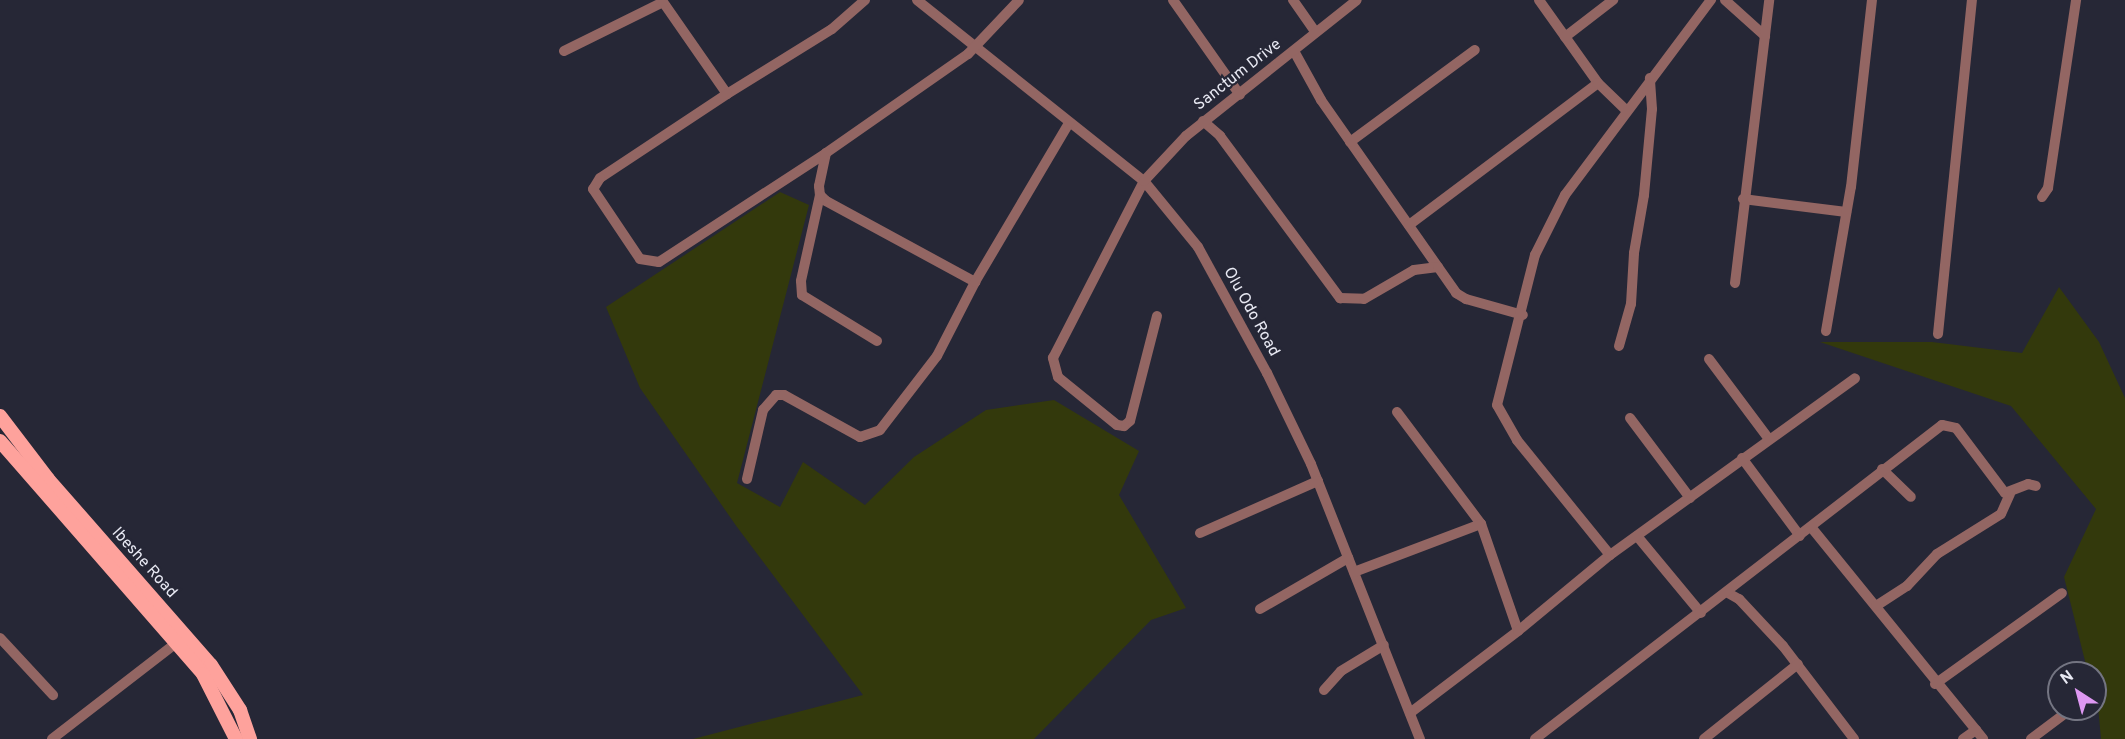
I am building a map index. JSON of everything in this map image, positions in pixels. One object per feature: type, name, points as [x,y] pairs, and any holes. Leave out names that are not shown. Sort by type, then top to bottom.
[{"type":"main road","name":"Ibeshe Road","points":[[0,416],[48,479],[211,665],[240,710],[250,739]]},
{"type":"main road","name":"Ibeshe Road","points":[[0,441],[203,674],[236,739]]},
{"type":"street","points":[[865,0],[832,29],[727,94],[600,178],[593,189],[640,259],[659,262],[826,153],[976,47],[1019,0]]},
{"type":"street","name":"Olu Odo Road","points":[[917,0],[1144,181],[1198,247],[1267,373],[1318,481],[1420,739]]},
{"type":"street","points":[[1173,0],[1240,95]]},
{"type":"street","points":[[1293,0],[1315,32]]},
{"type":"street","name":"Sanctum Drive","points":[[1157,316],[1130,421],[1124,426],[1117,425],[1058,377],[1053,358],[1144,181],[1203,121],[1240,95],[1357,0]]},
{"type":"street","points":[[1539,0],[1598,84],[1626,110]]},
{"type":"street","points":[[1565,37],[1613,0]]},
{"type":"street","points":[[1610,555],[1500,416],[1497,405],[1523,315],[1535,255],[1565,195],[1626,110],[1711,0]]},
{"type":"street","points":[[1725,0],[1765,36]]},
{"type":"street","points":[[1735,283],[1743,199],[1769,0]]},
{"type":"street","points":[[1826,331],[1846,212],[1872,0]]},
{"type":"street","points":[[1938,334],[1972,0]]},
{"type":"street","points":[[2042,197],[2048,188],[2076,0]]},
{"type":"street","points":[[564,51],[663,2],[727,94]]},
{"type":"street","points":[[1350,142],[1475,50]]},
{"type":"street","points":[[1294,51],[1350,142],[1456,292],[1466,298],[1523,315]]},
{"type":"street","points":[[1619,346],[1631,304],[1634,253],[1644,195],[1652,109],[1650,78]]},
{"type":"street","points":[[1408,225],[1598,84]]},
{"type":"street","points":[[1203,121],[1226,144],[1340,298],[1364,299],[1414,270],[1438,267]]},
{"type":"street","points":[[747,479],[763,410],[776,395],[784,395],[860,437],[880,430],[937,356],[975,282],[1069,123]]},
{"type":"street","points":[[826,153],[820,195],[801,281],[802,295],[878,341]]},
{"type":"street","points":[[820,195],[975,282]]},
{"type":"street","points":[[1743,199],[1846,212]]},
{"type":"street","points":[[1709,359],[1768,438]]},
{"type":"street","points":[[1410,713],[1518,631],[1610,555],[1690,498],[1768,438],[1855,378]]},
{"type":"street","points":[[1397,412],[1481,524],[1518,631]]},
{"type":"street","points":[[1630,418],[1690,498]]},
{"type":"street","points":[[1535,739],[1728,593],[1934,429],[1950,425],[2001,489],[2010,494]]},
{"type":"street","points":[[1742,458],[1800,536]]},
{"type":"street","points":[[1882,469],[1911,497]]},
{"type":"street","points":[[1200,532],[1318,481]]},
{"type":"street","points":[[1876,606],[1907,586],[1936,554],[2001,514],[2010,494],[2028,484],[2036,486]]},
{"type":"street","points":[[1354,572],[1481,524]]},
{"type":"street","points":[[1811,527],[1876,606],[1935,684],[1979,734],[1963,739]]},
{"type":"street","points":[[1637,536],[1701,613]]},
{"type":"street","points":[[1260,609],[1348,558]]},
{"type":"street","points":[[1728,593],[1739,599],[1798,664],[1854,739]]},
{"type":"street","points":[[1935,684],[2062,593]]},
{"type":"street","points":[[0,638],[53,695]]},
{"type":"street","points":[[52,739],[176,643]]},
{"type":"street","points":[[1324,690],[1341,671],[1384,645]]},
{"type":"street","points":[[1704,739],[1798,664]]},
{"type":"street","points":[[2031,739],[2046,734],[2059,721]]},
{"type":"green space","points":[[780,192],[809,205],[737,483],[780,507],[803,462],[865,505],[914,457],[986,410],[1054,400],[1139,451],[1119,495],[1186,608],[1151,620],[1034,739],[693,739],[863,695],[737,527],[640,388],[606,307]]},
{"type":"green space","points":[[2059,287],[2099,342],[2125,398],[2125,739],[2101,739],[2099,721],[2107,721],[2107,661],[2085,661],[2064,577],[2096,509],[2011,406],[1820,342],[1932,342],[2022,353]]}]
